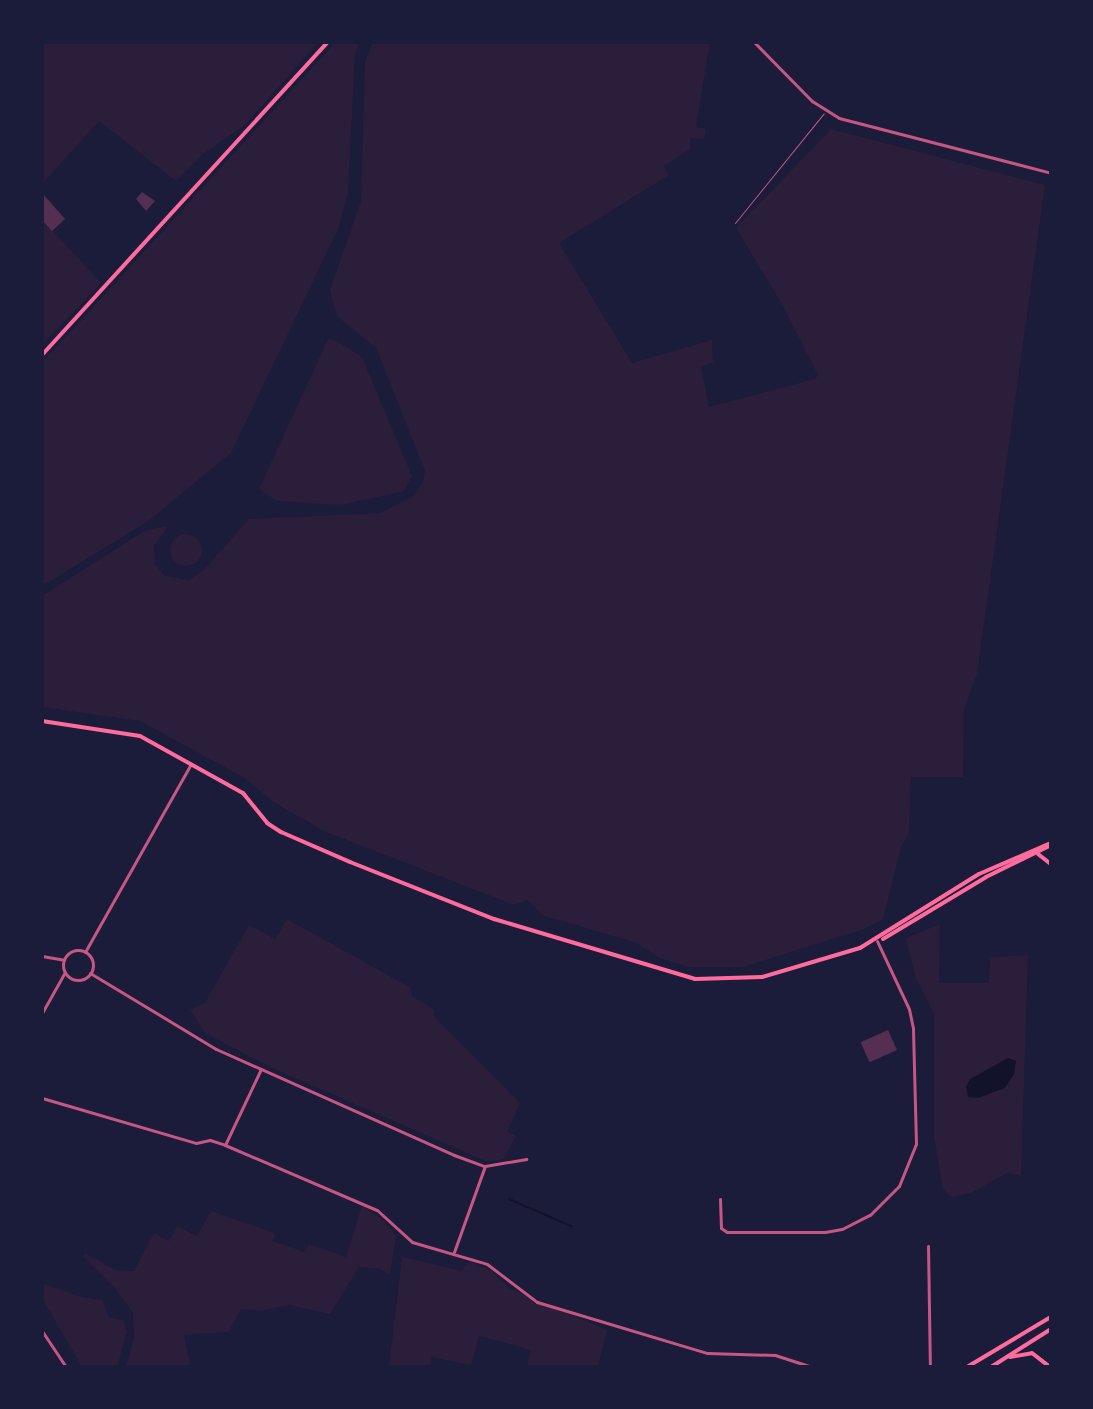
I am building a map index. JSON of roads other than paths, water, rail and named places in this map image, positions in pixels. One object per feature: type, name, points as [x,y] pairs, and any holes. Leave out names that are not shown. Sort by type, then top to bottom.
[{"type":"main road","points":[[42,355],[328,42]]},
{"type":"main road","points":[[42,721],[140,736],[243,793],[267,823],[281,832],[482,915],[695,979],[762,977],[877,941],[986,877],[1038,854],[1051,844]]},
{"type":"main road","points":[[877,941],[979,874],[1051,844]]},
{"type":"main road","points":[[1038,854],[1051,864]]},
{"type":"main road","points":[[967,1367],[1051,1317]]},
{"type":"main road","points":[[991,1367],[1051,1329]]},
{"type":"main road","points":[[1008,1358],[1032,1353],[1050,1367]]},
{"type":"street","points":[[754,42],[826,111],[850,122],[1051,173]]},
{"type":"street","points":[[85,952],[191,764]]},
{"type":"street","points":[[720,1199],[721,1228],[727,1232],[825,1232],[842,1229],[870,1215],[889,1200],[899,1186],[916,1144],[913,1028],[909,1009],[877,941]]},
{"type":"street","points":[[42,1013],[65,972],[64,960],[72,951],[85,952]]},
{"type":"street","points":[[65,972],[80,980],[90,973],[92,962],[85,952]]},
{"type":"street","points":[[42,956],[64,960]]},
{"type":"street","points":[[90,973],[216,1049],[485,1166],[526,1159]]},
{"type":"street","points":[[225,1145],[261,1067]]},
{"type":"street","points":[[42,1098],[196,1143],[210,1140],[225,1145],[341,1193],[388,1217],[412,1242],[487,1264],[515,1282],[529,1298],[564,1311],[716,1355],[775,1355],[811,1367]]},
{"type":"street","points":[[454,1254],[485,1166]]},
{"type":"street","points":[[928,1246],[930,1367]]},
{"type":"street","points":[[42,1331],[66,1367]]},
{"type":"lane","points":[[735,223],[826,111]]},
{"type":"waterway","points":[[509,1199],[571,1226]]}]
